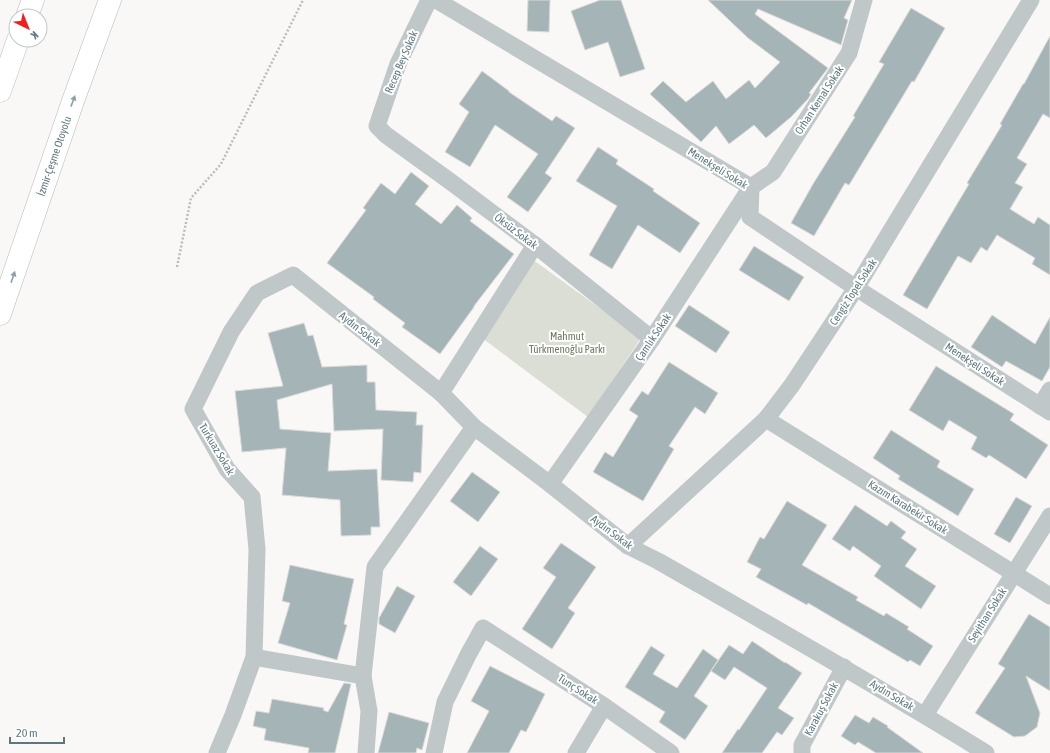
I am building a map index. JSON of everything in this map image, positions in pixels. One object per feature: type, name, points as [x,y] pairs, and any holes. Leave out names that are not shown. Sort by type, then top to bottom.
[{"type":"highway","name":"İzmir-Çeşme Otoyolu","points":[[0,314],[70,108],[110,0]]},
{"type":"highway","points":[[0,91],[15,48]]},
{"type":"street","name":"Recep Bey Sokak","points":[[377,126],[398,64],[429,0]]},
{"type":"street","name":"Menekşeli Sokak","points":[[436,0],[752,186],[750,217],[856,288],[1045,409]]},
{"type":"street","name":"Orhan Kemal Sokak","points":[[752,186],[773,172],[849,53],[864,0]]},
{"type":"street","name":"Cengiz Topel Sokak","points":[[628,546],[766,419],[792,385],[856,288],[1031,0]]},
{"type":"street","name":"Öksüz Sokak","points":[[377,126],[386,135],[535,245],[652,339]]},
{"type":"street","name":"Çamlık Sokak","points":[[550,484],[652,339],[752,186]]},
{"type":"street","points":[[441,393],[535,245]]},
{"type":"street","name":"Aydın Sokak","points":[[292,275],[441,393],[474,427],[550,484],[628,546],[658,561],[844,667],[986,753]]},
{"type":"street","name":"Turkuaz Sokak","points":[[217,753],[233,715],[254,657],[257,550],[252,497],[227,469],[193,408],[231,332],[257,293],[292,275]]},
{"type":"street","points":[[1045,409],[1050,390]]},
{"type":"street","name":"Kazım Karabekir Sokak","points":[[766,419],[1050,596]]},
{"type":"street","points":[[366,753],[369,711],[363,676],[375,567],[474,427]]},
{"type":"street","name":"Seyithan Sokak","points":[[924,715],[1050,516]]},
{"type":"street","name":"Tunç Sokak","points":[[434,753],[445,702],[483,628],[604,706],[671,753]]},
{"type":"street","points":[[254,657],[363,676]]},
{"type":"street","name":"Karakuş Sokak","points":[[802,753],[802,745],[844,667]]},
{"type":"street","points":[[576,753],[604,706]]},
{"type":"path","points":[[177,267],[191,198],[221,164],[303,0]]},
{"type":"green space","name":"Mahmut Türkmenoğlu Parkı","points":[[532,259],[641,338],[588,417],[482,338]]},
{"type":"building","points":[[528,0],[550,0],[549,32],[527,31]]},
{"type":"building","points":[[600,0],[621,0],[645,69],[620,77],[608,42],[585,50],[571,11]]},
{"type":"building","points":[[708,0],[852,0],[844,18],[848,20],[841,45],[758,9],[755,14],[828,68],[809,93],[811,94],[808,99],[791,117],[766,138],[754,125],[729,144],[716,126],[701,142],[650,94],[663,81],[686,102],[713,81],[726,99],[749,80],[755,88],[780,62],[748,38]]},
{"type":"building","points":[[911,8],[945,28],[914,82],[912,81],[849,185],[845,183],[814,236],[791,223],[813,184],[855,117],[853,116],[884,64],[879,62]]},
{"type":"building","points":[[1050,36],[1050,118],[1043,114],[1017,158],[1027,164],[1015,183],[1023,187],[1010,209],[1034,224],[1038,217],[1050,225],[1050,275],[1032,264],[1035,258],[997,235],[987,251],[981,247],[971,263],[958,256],[927,309],[903,295],[969,184],[967,183],[1002,125],[1000,124]]},
{"type":"building","points":[[482,71],[509,92],[552,121],[556,116],[575,128],[545,173],[552,178],[528,212],[507,197],[538,154],[495,125],[470,167],[445,152],[469,112],[459,104]]},
{"type":"building","points":[[598,147],[618,160],[616,164],[654,189],[653,191],[700,223],[680,253],[638,225],[612,269],[589,255],[617,206],[576,181]]},
{"type":"building","points":[[411,172],[429,186],[415,204],[441,224],[457,205],[472,218],[470,221],[514,254],[474,306],[440,354],[402,327],[405,323],[373,299],[374,297],[327,263],[366,210],[363,208],[381,183],[395,194]]},
{"type":"building","points":[[754,246],[804,277],[789,301],[739,270]]},
{"type":"building","points":[[689,305],[730,332],[716,353],[675,326]]},
{"type":"building","points":[[992,315],[1035,344],[1050,317],[1050,367],[1042,381],[1006,361],[1002,367],[971,347]]},
{"type":"building","points":[[304,323],[308,336],[313,335],[322,367],[367,365],[367,382],[375,382],[376,410],[417,412],[416,425],[423,425],[421,473],[414,472],[413,482],[381,480],[383,429],[334,431],[332,384],[277,400],[280,429],[331,433],[328,471],[377,469],[380,527],[371,527],[371,535],[341,536],[340,500],[282,495],[286,448],[242,452],[235,391],[283,386],[268,333]]},
{"type":"building","points":[[669,362],[718,393],[705,414],[695,407],[669,446],[674,449],[643,501],[593,472],[605,452],[613,457],[638,416],[629,410],[642,391],[648,395]]},
{"type":"building","points":[[936,366],[1014,414],[1010,420],[1048,445],[1026,479],[989,455],[986,458],[971,449],[977,437],[949,420],[943,431],[909,410]]},
{"type":"building","points":[[891,430],[940,461],[937,467],[974,489],[958,516],[898,479],[900,476],[873,458]]},
{"type":"building","points":[[472,472],[500,492],[478,522],[450,501]]},
{"type":"building","points":[[1016,497],[1032,506],[1010,543],[994,534]]},
{"type":"building","points":[[787,501],[827,525],[802,565],[858,597],[856,600],[884,616],[886,613],[909,627],[907,629],[933,646],[920,666],[910,660],[908,662],[808,603],[807,605],[756,577],[761,569],[747,562],[760,537],[764,539]]},
{"type":"building","points":[[855,505],[887,526],[891,521],[906,532],[901,538],[917,549],[905,566],[936,586],[921,609],[874,576],[881,566],[853,546],[850,551],[832,539]]},
{"type":"building","points":[[561,543],[596,567],[568,608],[575,613],[552,649],[522,629],[556,577],[543,568]]},
{"type":"building","points":[[480,546],[498,559],[471,596],[453,582]]},
{"type":"building","points":[[290,565],[354,579],[344,624],[347,625],[337,660],[278,643],[290,603],[282,601]]},
{"type":"building","points":[[397,586],[415,596],[395,633],[379,624],[379,618]]},
{"type":"building","points":[[1029,614],[1050,627],[1050,691],[1026,676],[1040,713],[1037,727],[1025,736],[1014,737],[975,713],[1005,668],[998,664]]},
{"type":"building","points":[[752,641],[802,673],[778,708],[794,718],[782,735],[777,732],[762,753],[722,753],[767,688],[734,667],[725,680],[711,671],[729,645],[743,654]]},
{"type":"building","points":[[651,646],[665,655],[653,674],[677,688],[703,649],[718,660],[694,696],[708,706],[685,740],[659,722],[665,712],[625,687]]},
{"type":"building","points":[[490,666],[545,694],[526,732],[521,730],[509,753],[467,753],[489,711],[471,701]]},
{"type":"building","points":[[344,683],[351,684],[335,753],[308,753],[309,748],[264,740],[266,729],[253,726],[256,711],[269,713],[272,699],[324,708],[323,710],[328,712]]},
{"type":"building","points":[[389,712],[429,723],[422,750],[417,748],[416,753],[378,753]]},
{"type":"building","points":[[855,715],[869,723],[873,717],[888,726],[887,727],[923,753],[876,753],[858,742],[855,745],[841,736]]}]
